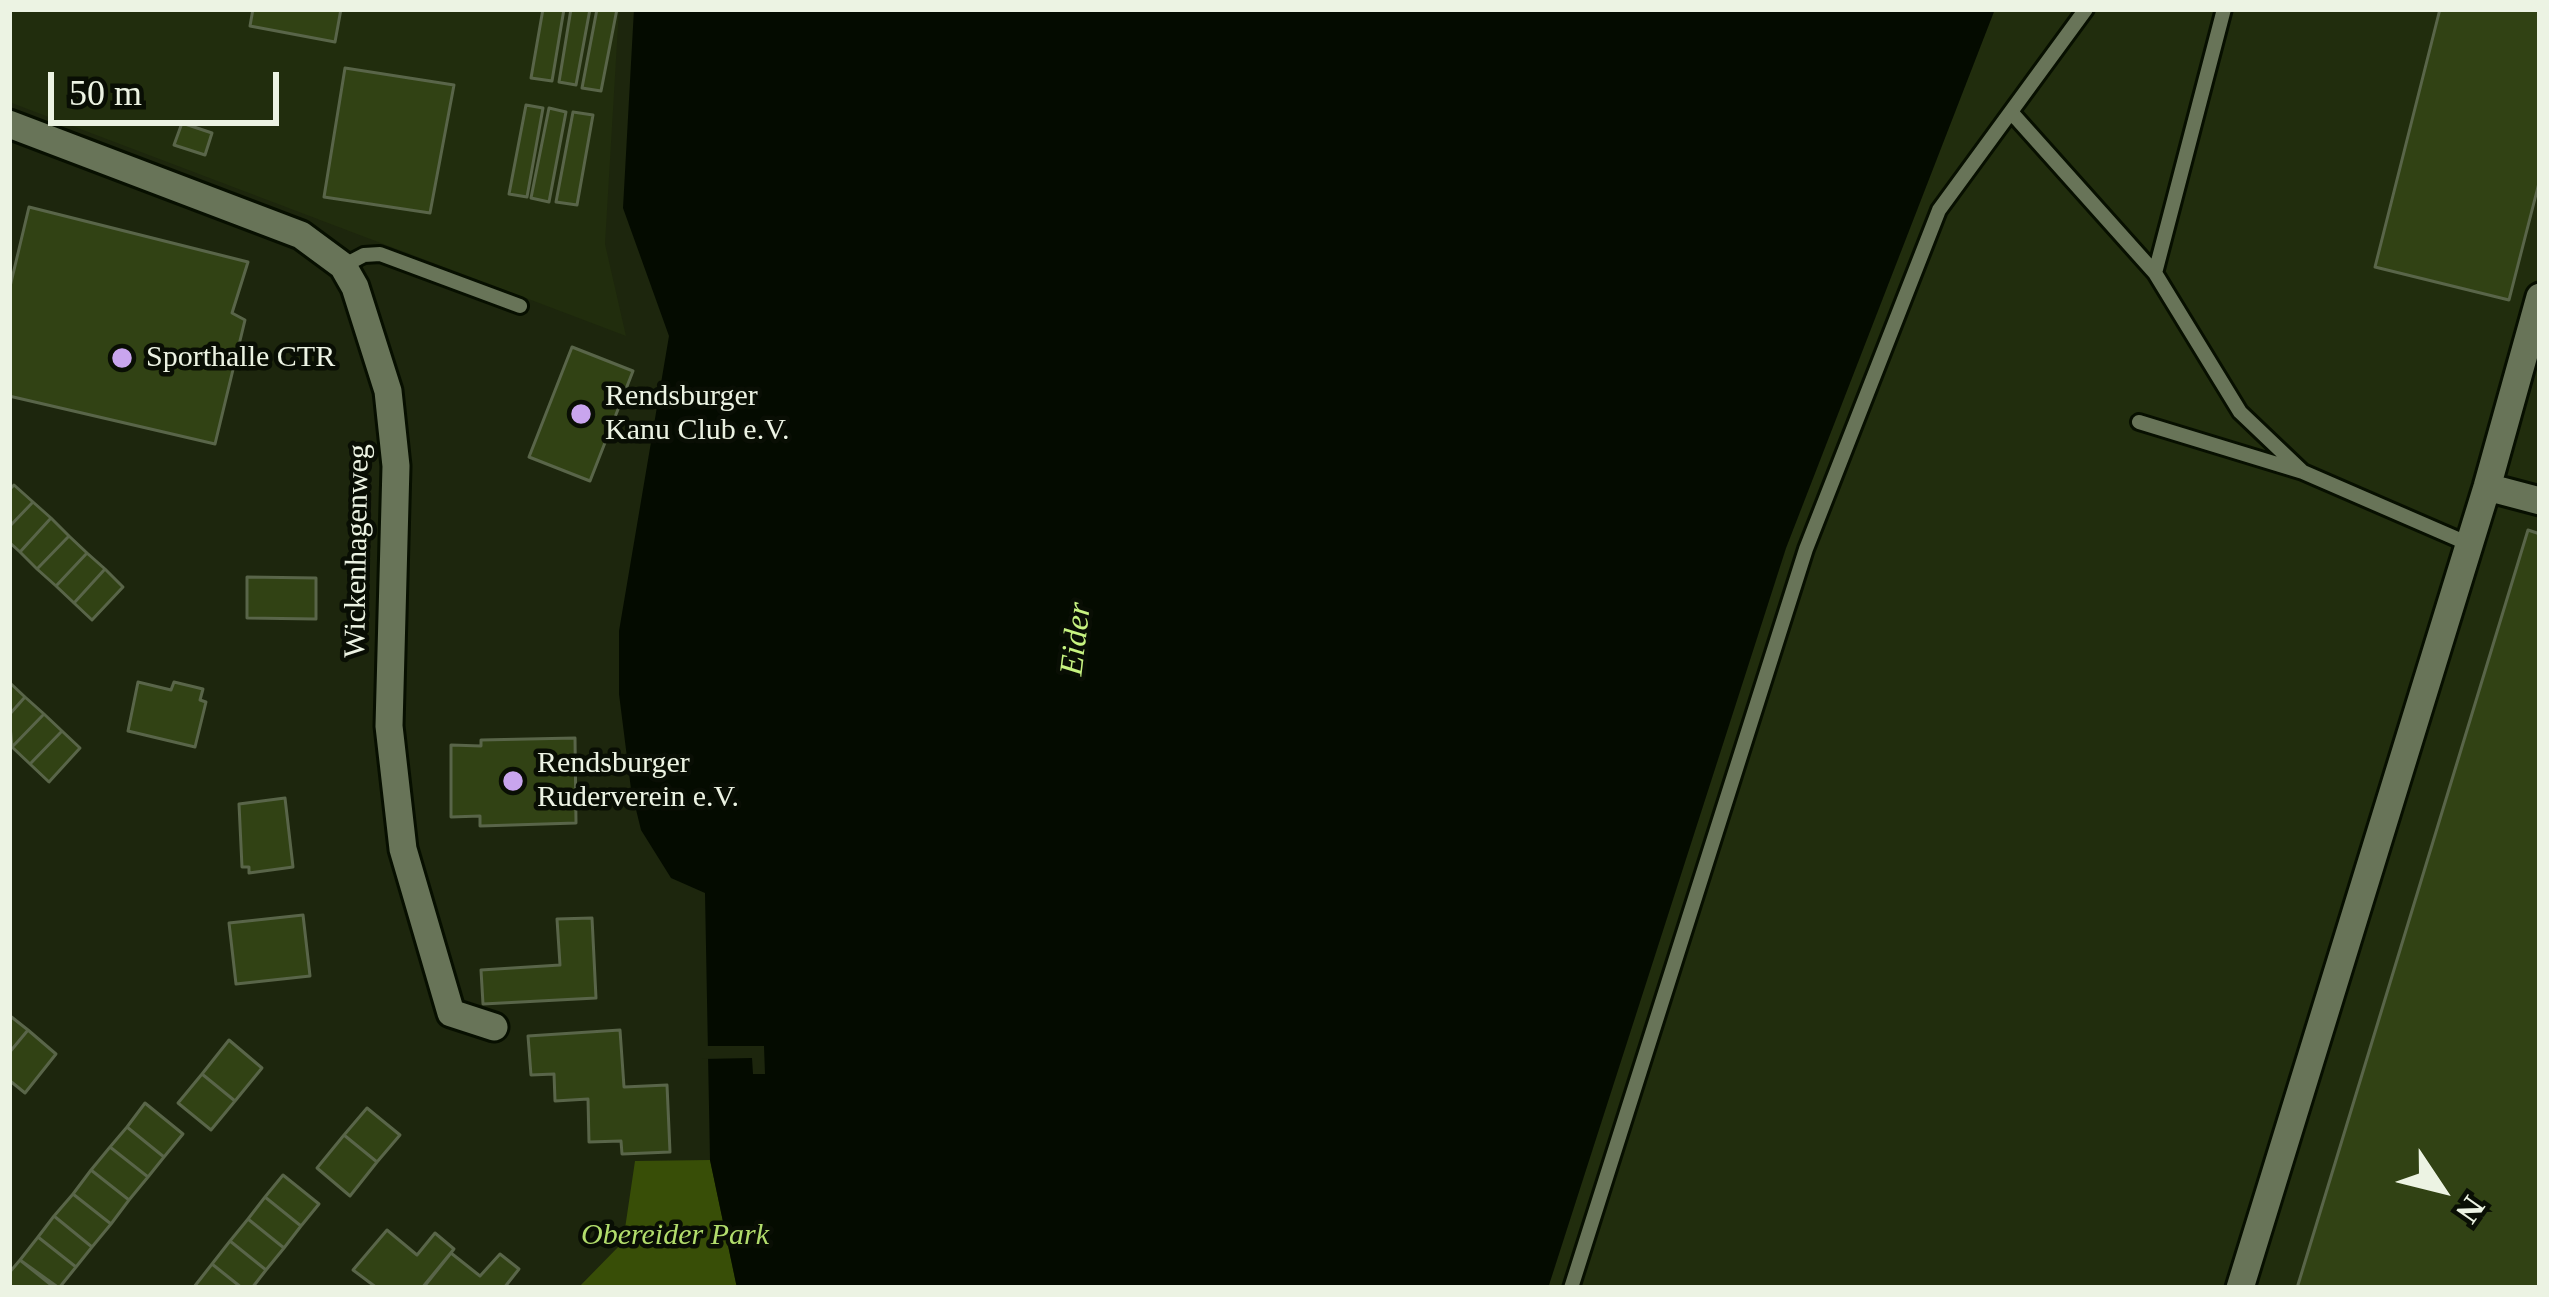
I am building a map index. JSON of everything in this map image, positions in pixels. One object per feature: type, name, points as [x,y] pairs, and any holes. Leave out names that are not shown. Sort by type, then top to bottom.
[{"type":"street","points":[[9,124],[301,235],[343,266]]},
{"type":"street","name":"Wickenhagenweg","points":[[343,266],[355,287],[388,391],[396,466],[388,726],[403,849],[451,1013],[494,1027]]},
{"type":"street","points":[[2240,1288],[2470,544],[2540,297]]},
{"type":"street","points":[[2487,487],[2540,501]]},
{"type":"lane","points":[[1571,1288],[1806,549],[1939,210],[2086,9]]},
{"type":"lane","points":[[2155,273],[2224,9]]},
{"type":"lane","points":[[2011,112],[2155,273],[2240,412],[2303,472]]},
{"type":"lane","points":[[343,266],[364,255],[380,254],[520,306]]},
{"type":"lane","points":[[2138,422],[2303,472],[2470,544]]},
{"type":"shaded area","points":[[10,9],[619,9],[605,244],[626,336],[9,102]]},
{"type":"shaded area","points":[[1995,9],[2540,9],[2540,1288],[1548,1288],[1786,548]]},
{"type":"green space","name":"Obereider Park","points":[[710,1160],[737,1288],[578,1288],[623,1242],[635,1161]]},
{"type":"water","name":"Eider","points":[[634,9],[1995,9],[1786,548],[1548,1288],[737,1288],[710,1160],[705,893],[671,878],[641,830],[619,694],[619,631],[669,336],[623,208]]},
{"type":"pier","points":[[702,1046],[764,1046],[765,1074],[753,1074],[752,1058],[702,1059]]},
{"type":"building","points":[[253,9],[341,9],[335,42],[250,26]]},
{"type":"building","points":[[543,9],[564,9],[552,81],[531,78]]},
{"type":"building","points":[[571,9],[590,9],[576,85],[559,82]]},
{"type":"building","points":[[597,9],[617,9],[601,91],[582,88]]},
{"type":"building","points":[[2440,9],[2540,9],[2540,179],[2509,300],[2375,267]]},
{"type":"building","points":[[345,68],[454,85],[430,213],[324,197]]},
{"type":"building","points":[[526,105],[543,108],[527,197],[509,194]]},
{"type":"building","points":[[549,108],[566,112],[549,202],[531,198]]},
{"type":"building","points":[[573,112],[593,115],[577,205],[556,202]]},
{"type":"building","points":[[182,123],[212,133],[205,155],[174,145]]},
{"type":"building","name":"Sporthalle CTR","points":[[29,207],[248,262],[232,313],[245,320],[215,444],[9,396],[9,291]]},
{"type":"building","name":"Rendsburger Kanu Club e.V.","points":[[572,347],[633,371],[590,481],[529,457]]},
{"type":"building","points":[[14,485],[33,502],[9,527],[9,490]]},
{"type":"building","points":[[33,502],[51,518],[20,552],[9,542],[9,527]]},
{"type":"building","points":[[51,518],[69,536],[37,569],[20,552]]},
{"type":"building","points":[[2528,530],[2540,534],[2540,1288],[2297,1288]]},
{"type":"building","points":[[69,536],[87,553],[56,586],[37,569]]},
{"type":"building","points":[[87,553],[105,569],[74,603],[56,586]]},
{"type":"building","points":[[105,569],[123,587],[92,620],[74,603]]},
{"type":"building","points":[[247,577],[316,578],[316,619],[247,618]]},
{"type":"building","points":[[9,682],[25,697],[9,715]]},
{"type":"building","points":[[138,682],[171,690],[174,682],[203,689],[200,700],[206,702],[195,747],[128,731]]},
{"type":"building","points":[[25,697],[44,714],[12,747],[9,715]]},
{"type":"building","points":[[44,714],[62,731],[30,764],[12,747]]},
{"type":"building","points":[[62,731],[80,748],[49,782],[30,764]]},
{"type":"building","name":"Rendsburger Ruderverein e.V.","points":[[575,738],[576,823],[480,826],[480,816],[451,817],[451,745]]},
{"type":"building","points":[[285,798],[293,867],[249,873],[249,867],[242,867],[239,804]]},
{"type":"building","points":[[303,915],[310,976],[236,984],[229,923]]},
{"type":"building","points":[[592,918],[596,998],[483,1004],[481,970],[560,965],[557,919]]},
{"type":"building","points":[[9,1015],[28,1030],[9,1053]]},
{"type":"building","points":[[28,1030],[56,1054],[25,1093],[9,1080],[9,1053]]},
{"type":"building","points":[[620,1030],[624,1087],[667,1085],[670,1152],[622,1154],[621,1141],[589,1142],[588,1099],[555,1101],[554,1074],[531,1075],[528,1036]]},
{"type":"building","points":[[229,1040],[262,1068],[235,1101],[202,1074]]},
{"type":"building","points":[[202,1074],[235,1101],[211,1130],[178,1103]]},
{"type":"building","points":[[145,1103],[183,1134],[164,1157],[127,1127]]},
{"type":"building","points":[[367,1108],[400,1135],[377,1162],[344,1135]]},
{"type":"building","points":[[127,1127],[164,1157],[148,1177],[110,1147]]},
{"type":"building","points":[[344,1135],[377,1162],[350,1196],[317,1168]]},
{"type":"building","points":[[110,1147],[148,1177],[129,1200],[91,1170]]},
{"type":"building","points":[[91,1170],[129,1200],[111,1224],[73,1194]]},
{"type":"building","points":[[283,1175],[319,1204],[301,1226],[265,1197]]},
{"type":"building","points":[[73,1194],[111,1224],[92,1247],[54,1216]]},
{"type":"building","points":[[265,1197],[301,1226],[284,1248],[248,1219]]},
{"type":"building","points":[[54,1216],[92,1247],[76,1267],[38,1237]]},
{"type":"building","points":[[248,1219],[284,1248],[266,1270],[230,1241]]},
{"type":"building","points":[[387,1230],[417,1255],[435,1233],[454,1249],[422,1288],[377,1288],[353,1270]]},
{"type":"building","points":[[38,1237],[76,1267],[59,1288],[20,1260]]},
{"type":"building","points":[[230,1241],[266,1270],[252,1288],[242,1288],[212,1264]]},
{"type":"building","points":[[451,1253],[480,1276],[500,1254],[519,1269],[504,1288],[423,1288]]},
{"type":"building","points":[[20,1260],[55,1288],[9,1288],[9,1273]]},
{"type":"building","points":[[212,1264],[242,1288],[194,1287]]},
{"type":"place","name":"Sporthalle CTR","points":[[122,358]]},
{"type":"place","name":"Rendsburger Kanu Club e.V.","points":[[581,414]]},
{"type":"place","name":"Rendsburger Ruderverein e.V.","points":[[513,781]]}]
